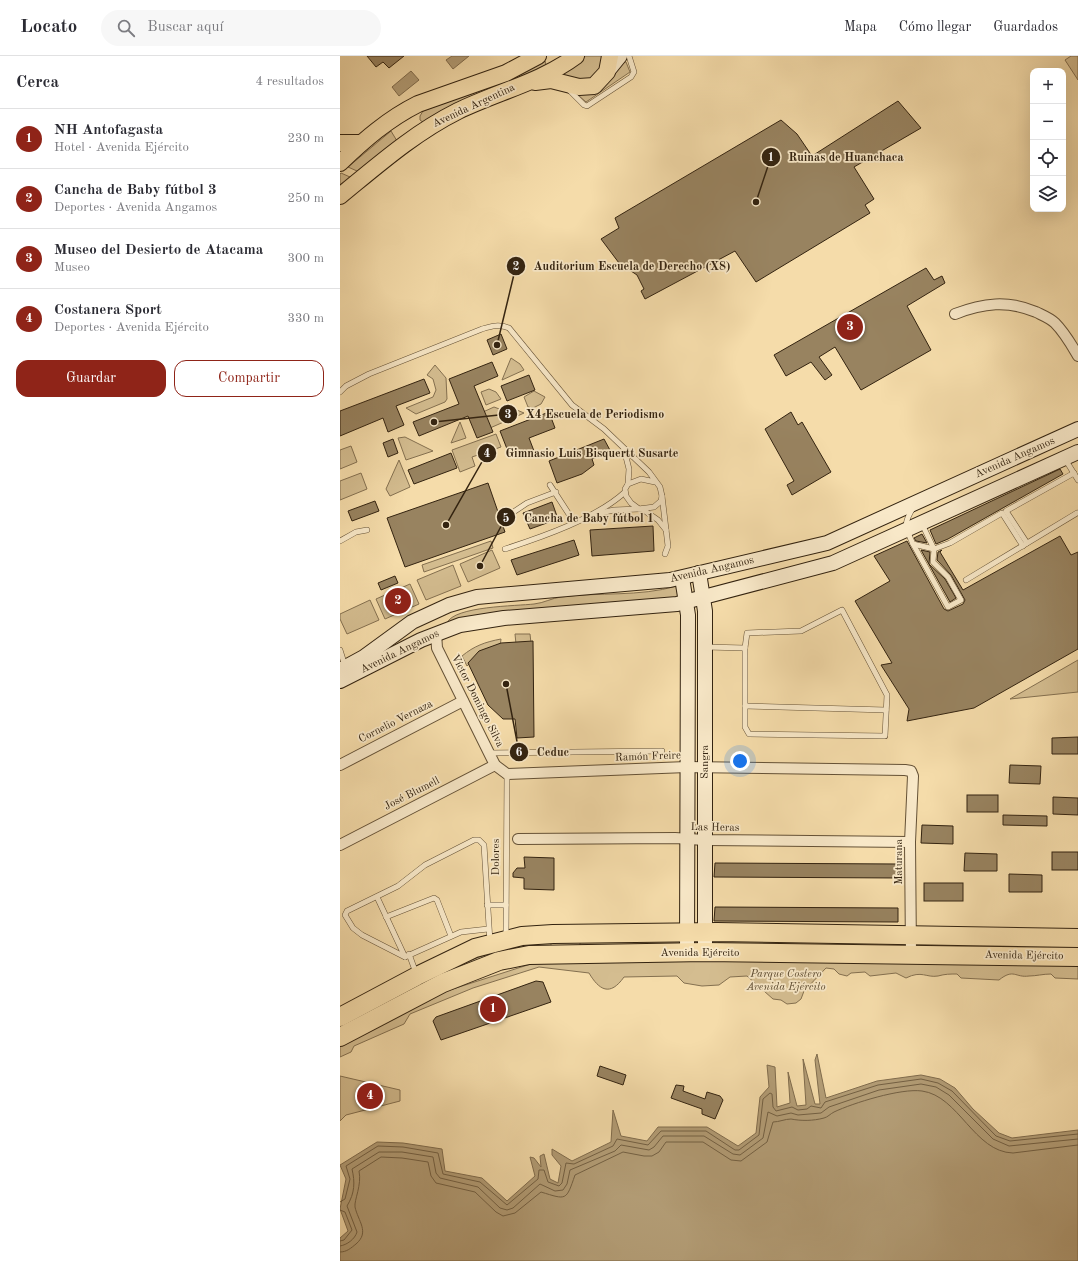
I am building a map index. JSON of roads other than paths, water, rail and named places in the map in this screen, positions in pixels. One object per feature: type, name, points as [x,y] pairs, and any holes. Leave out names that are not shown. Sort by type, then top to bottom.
[{"type":"highway","name":"Avenida Ejército","points":[[340,1017],[495,937],[553,934],[696,933],[911,934],[1078,938]]},
{"type":"highway","points":[[1025,937],[1025,956]]},
{"type":"highway","name":"Avenida Ejército","points":[[340,1037],[443,983],[484,966],[514,957],[545,953],[696,952],[1078,957]]},
{"type":"main road","name":"Avenida Argentina","points":[[340,163],[361,143],[388,121],[418,104],[506,73],[538,56]]},
{"type":"main road","points":[[528,82],[536,73],[554,63],[558,56]]},
{"type":"main road","name":"Avenida Argentina","points":[[340,196],[383,160],[429,127],[480,101],[528,82],[562,66],[576,56]]},
{"type":"main road","points":[[607,72],[610,56]]},
{"type":"main road","points":[[528,82],[550,80],[587,88],[594,86],[620,56]]},
{"type":"main road","points":[[418,104],[414,114],[415,120],[420,126],[429,127]]},
{"type":"main road","points":[[340,143],[361,143]]},
{"type":"main road","points":[[340,166],[347,172],[356,173],[383,160]]},
{"type":"main road","name":"Avenida Angamos","points":[[342,668],[364,657],[412,622],[449,605],[477,597],[670,580],[827,543],[1078,429]]},
{"type":"main road","name":"Avenida Angamos","points":[[340,681],[436,633],[460,625],[504,618],[687,601],[833,563],[1078,452]]},
{"type":"main road","name":"Sangra","points":[[696,952],[696,933],[704,840],[705,767],[705,611],[699,573]]},
{"type":"main road","name":"Sangra","points":[[682,578],[687,601],[688,615],[687,839],[696,933]]},
{"type":"main road","points":[[436,633],[449,605]]},
{"type":"street","points":[[955,314],[971,307],[1000,303],[1029,309],[1054,322],[1067,336],[1078,356]]},
{"type":"street","name":"Víctor Domingo Silva","points":[[436,633],[437,648],[489,753],[496,765],[507,774]]},
{"type":"street","name":"Cornelio Vernaza","points":[[340,765],[463,701]]},
{"type":"street","name":"José Blumell","points":[[340,845],[496,765]]},
{"type":"street","name":"Ramón Freire","points":[[507,774],[687,767],[911,771]]},
{"type":"street","name":"Maturana","points":[[911,771],[913,776],[910,842],[911,954]]},
{"type":"street","name":"Las Heras","points":[[518,839],[687,839],[910,842]]},
{"type":"lane","points":[[564,84],[584,106],[587,106],[631,77],[634,72],[629,56]]},
{"type":"lane","points":[[340,392],[346,386],[369,374],[482,329],[496,325],[502,325],[510,328],[572,405],[604,429],[649,472],[660,487],[667,531],[668,546],[665,554]]},
{"type":"lane","points":[[505,549],[543,537],[618,499],[625,492],[628,484],[629,469],[624,448]]},
{"type":"lane","points":[[1065,458],[1078,480]]},
{"type":"lane","points":[[1025,544],[1006,511],[1074,473]]},
{"type":"lane","points":[[628,484],[641,479],[655,482]]},
{"type":"lane","points":[[550,485],[556,492],[574,522]]},
{"type":"lane","points":[[509,514],[527,503],[556,492]]},
{"type":"lane","points":[[625,492],[628,500],[658,520],[667,531]]},
{"type":"lane","points":[[585,517],[614,510],[654,507],[659,504],[662,496]]},
{"type":"lane","points":[[916,503],[905,520],[906,530],[948,607],[961,600],[948,577],[933,562],[934,549],[922,523]]},
{"type":"lane","points":[[913,544],[934,549],[950,543],[1002,513],[1025,544]]},
{"type":"lane","points":[[966,580],[1077,513]]},
{"type":"lane","points":[[340,541],[356,532],[367,530]]},
{"type":"lane","points":[[842,610],[887,695],[885,736],[749,734],[745,727],[745,706],[745,648],[747,633],[801,631],[842,610]]},
{"type":"lane","points":[[705,647],[745,648]]},
{"type":"lane","points":[[340,650],[342,668]]},
{"type":"lane","points":[[745,706],[886,710]]},
{"type":"lane","points":[[489,753],[662,751]]},
{"type":"lane","name":"Dolores","points":[[495,937],[506,905],[507,774]]},
{"type":"lane","points":[[474,840],[479,840],[484,845],[487,905],[495,937],[461,932],[407,955],[362,936],[353,928],[345,915],[347,911],[404,883],[426,865],[474,840]]},
{"type":"lane","points":[[377,897],[417,976]]},
{"type":"lane","points":[[386,917],[434,898],[437,900],[451,936]]},
{"type":"lane","points":[[487,905],[506,905]]},
{"type":"water","points":[[452,56],[469,56],[453,69],[446,60]]},
{"type":"water","points":[[411,71],[419,80],[399,96],[392,87]]},
{"type":"water","points":[[817,1054],[826,1098],[877,1081],[921,1075],[940,1079],[955,1088],[973,1109],[999,1133],[1012,1138],[1078,1130],[1078,1261],[340,1261],[340,1238],[348,1231],[340,1209],[346,1179],[340,1165],[377,1142],[403,1143],[442,1149],[445,1171],[482,1178],[507,1201],[535,1176],[530,1157],[534,1158],[541,1167],[540,1156],[544,1154],[550,1179],[558,1183],[561,1166],[552,1155],[552,1149],[572,1161],[611,1142],[613,1110],[621,1136],[647,1141],[658,1127],[707,1127],[738,1146],[756,1133],[760,1097],[769,1087],[767,1065],[775,1067],[777,1107],[790,1103],[788,1072],[797,1106],[806,1105],[803,1059],[815,1104],[820,1104],[815,1060]]},
{"type":"place","name":"Ruinas de Huanchaca","points":[[756,202]]},
{"type":"place","name":"Museo del Desierto de Atacama","points":[[850,327]]},
{"type":"place","name":"Auditorium Escuela de Derecho (X8)","points":[[497,345]]},
{"type":"place","name":"X4 Escuela de Periodismo","points":[[434,422]]},
{"type":"place","name":"Gimnasio Luis Bisquertt Susarte","points":[[446,525]]},
{"type":"place","name":"Cancha de Baby fútbol 1","points":[[480,566]]},
{"type":"place","name":"Cancha de Baby fútbol 3","points":[[398,601]]},
{"type":"place","name":"Ceduc","points":[[506,684]]},
{"type":"place","name":"NH Antofagasta","points":[[493,1009]]},
{"type":"place","name":"Costanera Sport","points":[[370,1096]]},
{"type":"park label","name":"Parque Costero Avenida Ejército","points":[[786,980]]}]
